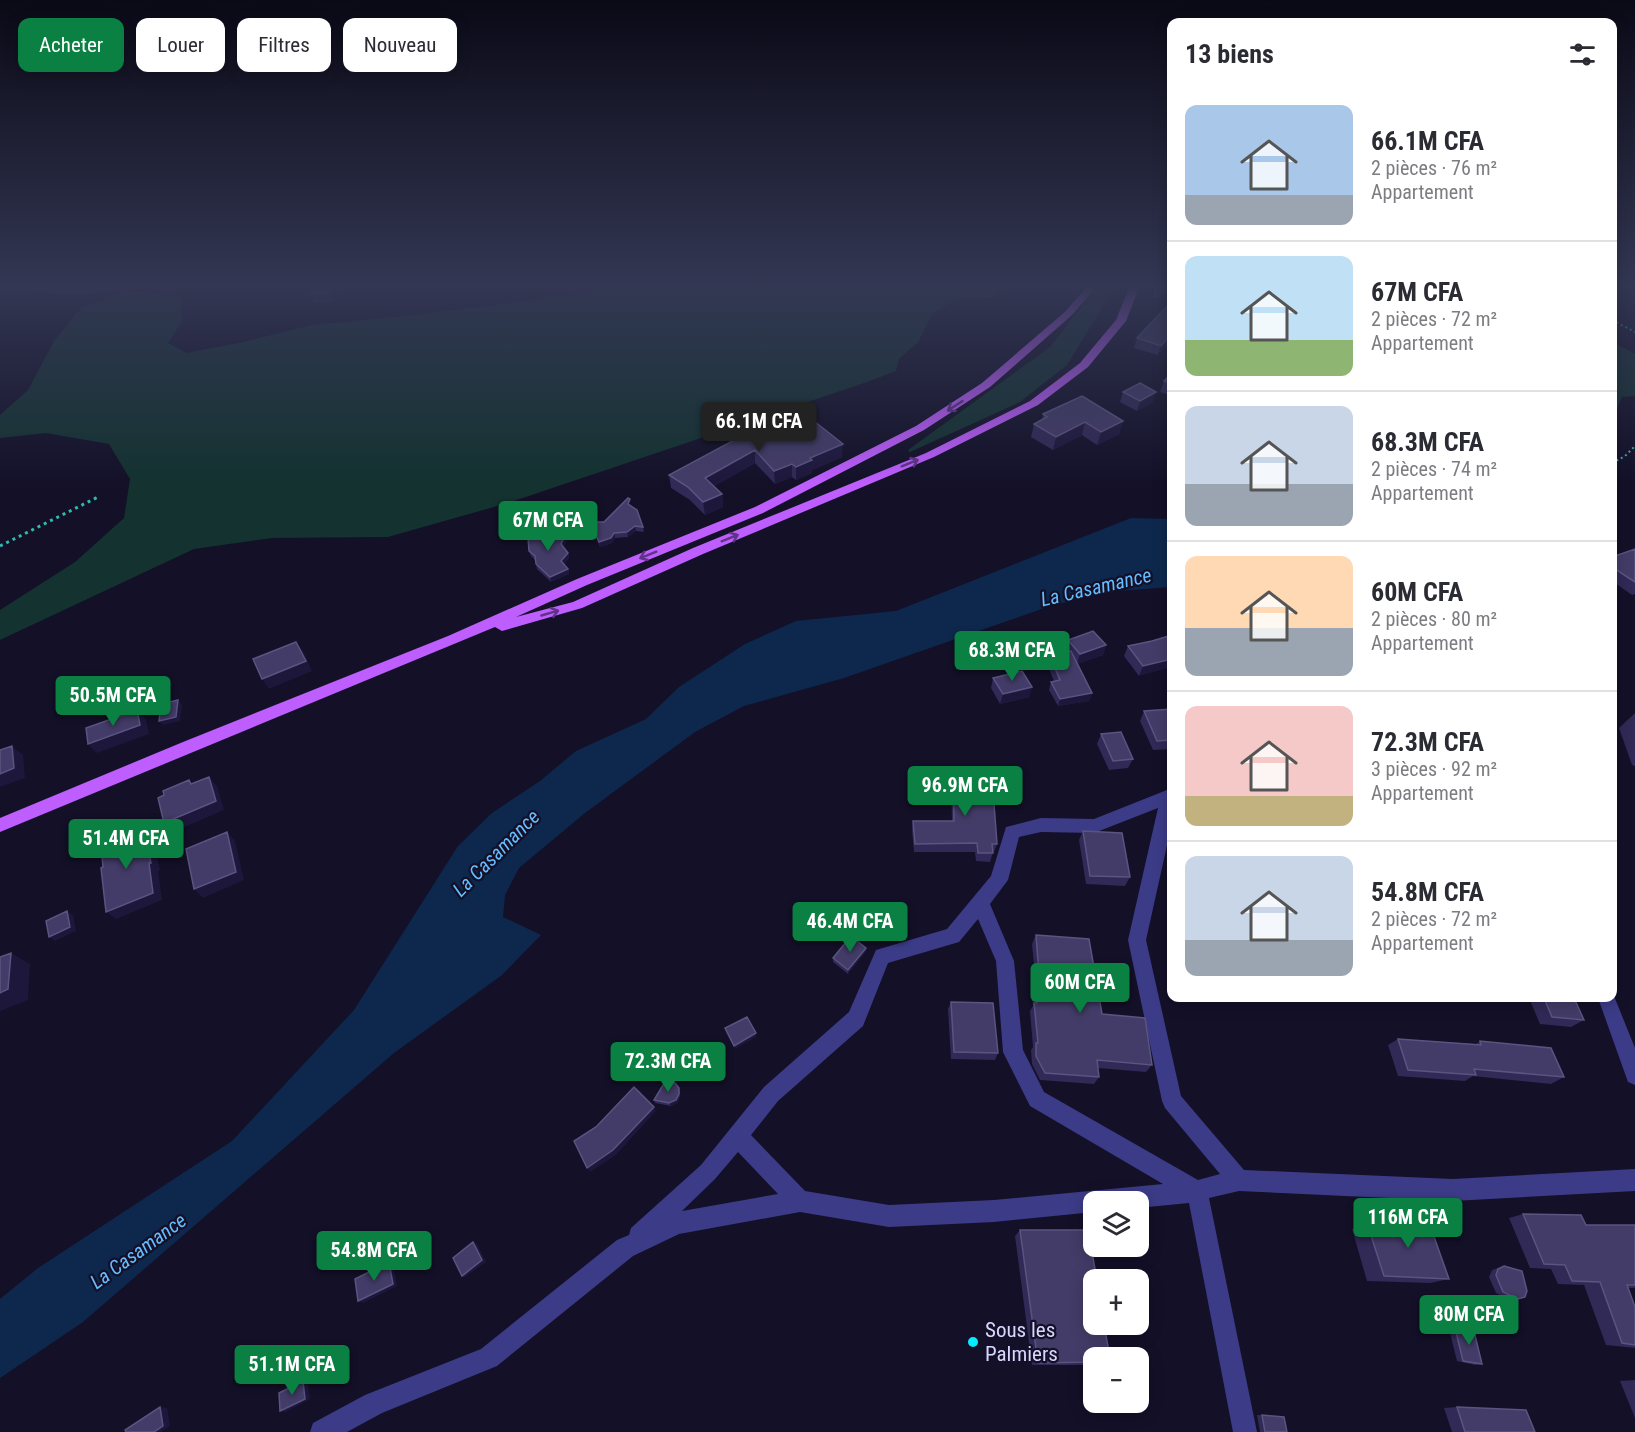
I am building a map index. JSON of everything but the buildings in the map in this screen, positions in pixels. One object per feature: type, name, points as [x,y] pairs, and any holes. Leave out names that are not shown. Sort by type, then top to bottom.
[{"type":"main road","points":[[0,825],[453,640],[582,582],[759,510],[920,428],[986,385],[1025,352]]},
{"type":"main road","points":[[453,640],[577,605],[698,551],[930,455],[1034,403],[1084,365],[1095,352]]},
{"type":"street","points":[[322,1432],[374,1404],[489,1358],[626,1248],[708,1172],[771,1094],[856,1019],[882,956],[952,936],[999,880],[1012,832],[1041,825],[1094,826],[1167,797]]},
{"type":"street","points":[[1167,809],[1137,940],[1172,1101],[1239,1180]]},
{"type":"street","points":[[980,902],[1005,961],[1013,1052],[1037,1099],[1197,1191],[1245,1432]]},
{"type":"street","points":[[1608,1002],[1635,1075]]},
{"type":"street","points":[[737,1136],[800,1201]]},
{"type":"street","points":[[626,1248],[677,1223],[800,1201],[888,1216],[994,1211],[1197,1191],[1239,1180],[1453,1190],[1635,1180]]},
{"type":"path","points":[[1617,460],[1635,446]]},
{"type":"path","points":[[0,546],[100,496]]},
{"type":"green space","points":[[48,352],[907,352],[899,359],[896,371],[867,382],[508,503],[388,537],[272,538],[194,549],[0,640],[0,610],[75,562],[124,518],[130,479],[109,444],[46,433],[0,438],[0,415],[28,390]]},
{"type":"green space","points":[[1043,352],[1075,352],[1067,365],[1020,402],[910,452],[908,450]]},
{"type":"green space","points":[[1617,352],[1631,352],[1635,354],[1635,396],[1622,397],[1617,409]]},
{"type":"water","name":"La Casamance","points":[[1131,518],[1167,519],[1167,587],[1118,591],[1053,605],[844,678],[744,706],[695,732],[585,813],[519,868],[505,895],[503,917],[541,935],[502,975],[394,1053],[83,1322],[0,1378],[0,1299],[38,1268],[232,1141],[354,1010],[458,846],[492,813],[540,781],[576,751],[646,719],[679,687],[745,644],[796,621],[896,611]]},
{"type":"place","name":"Sous les Palmiers","points":[[973,1342]]}]
